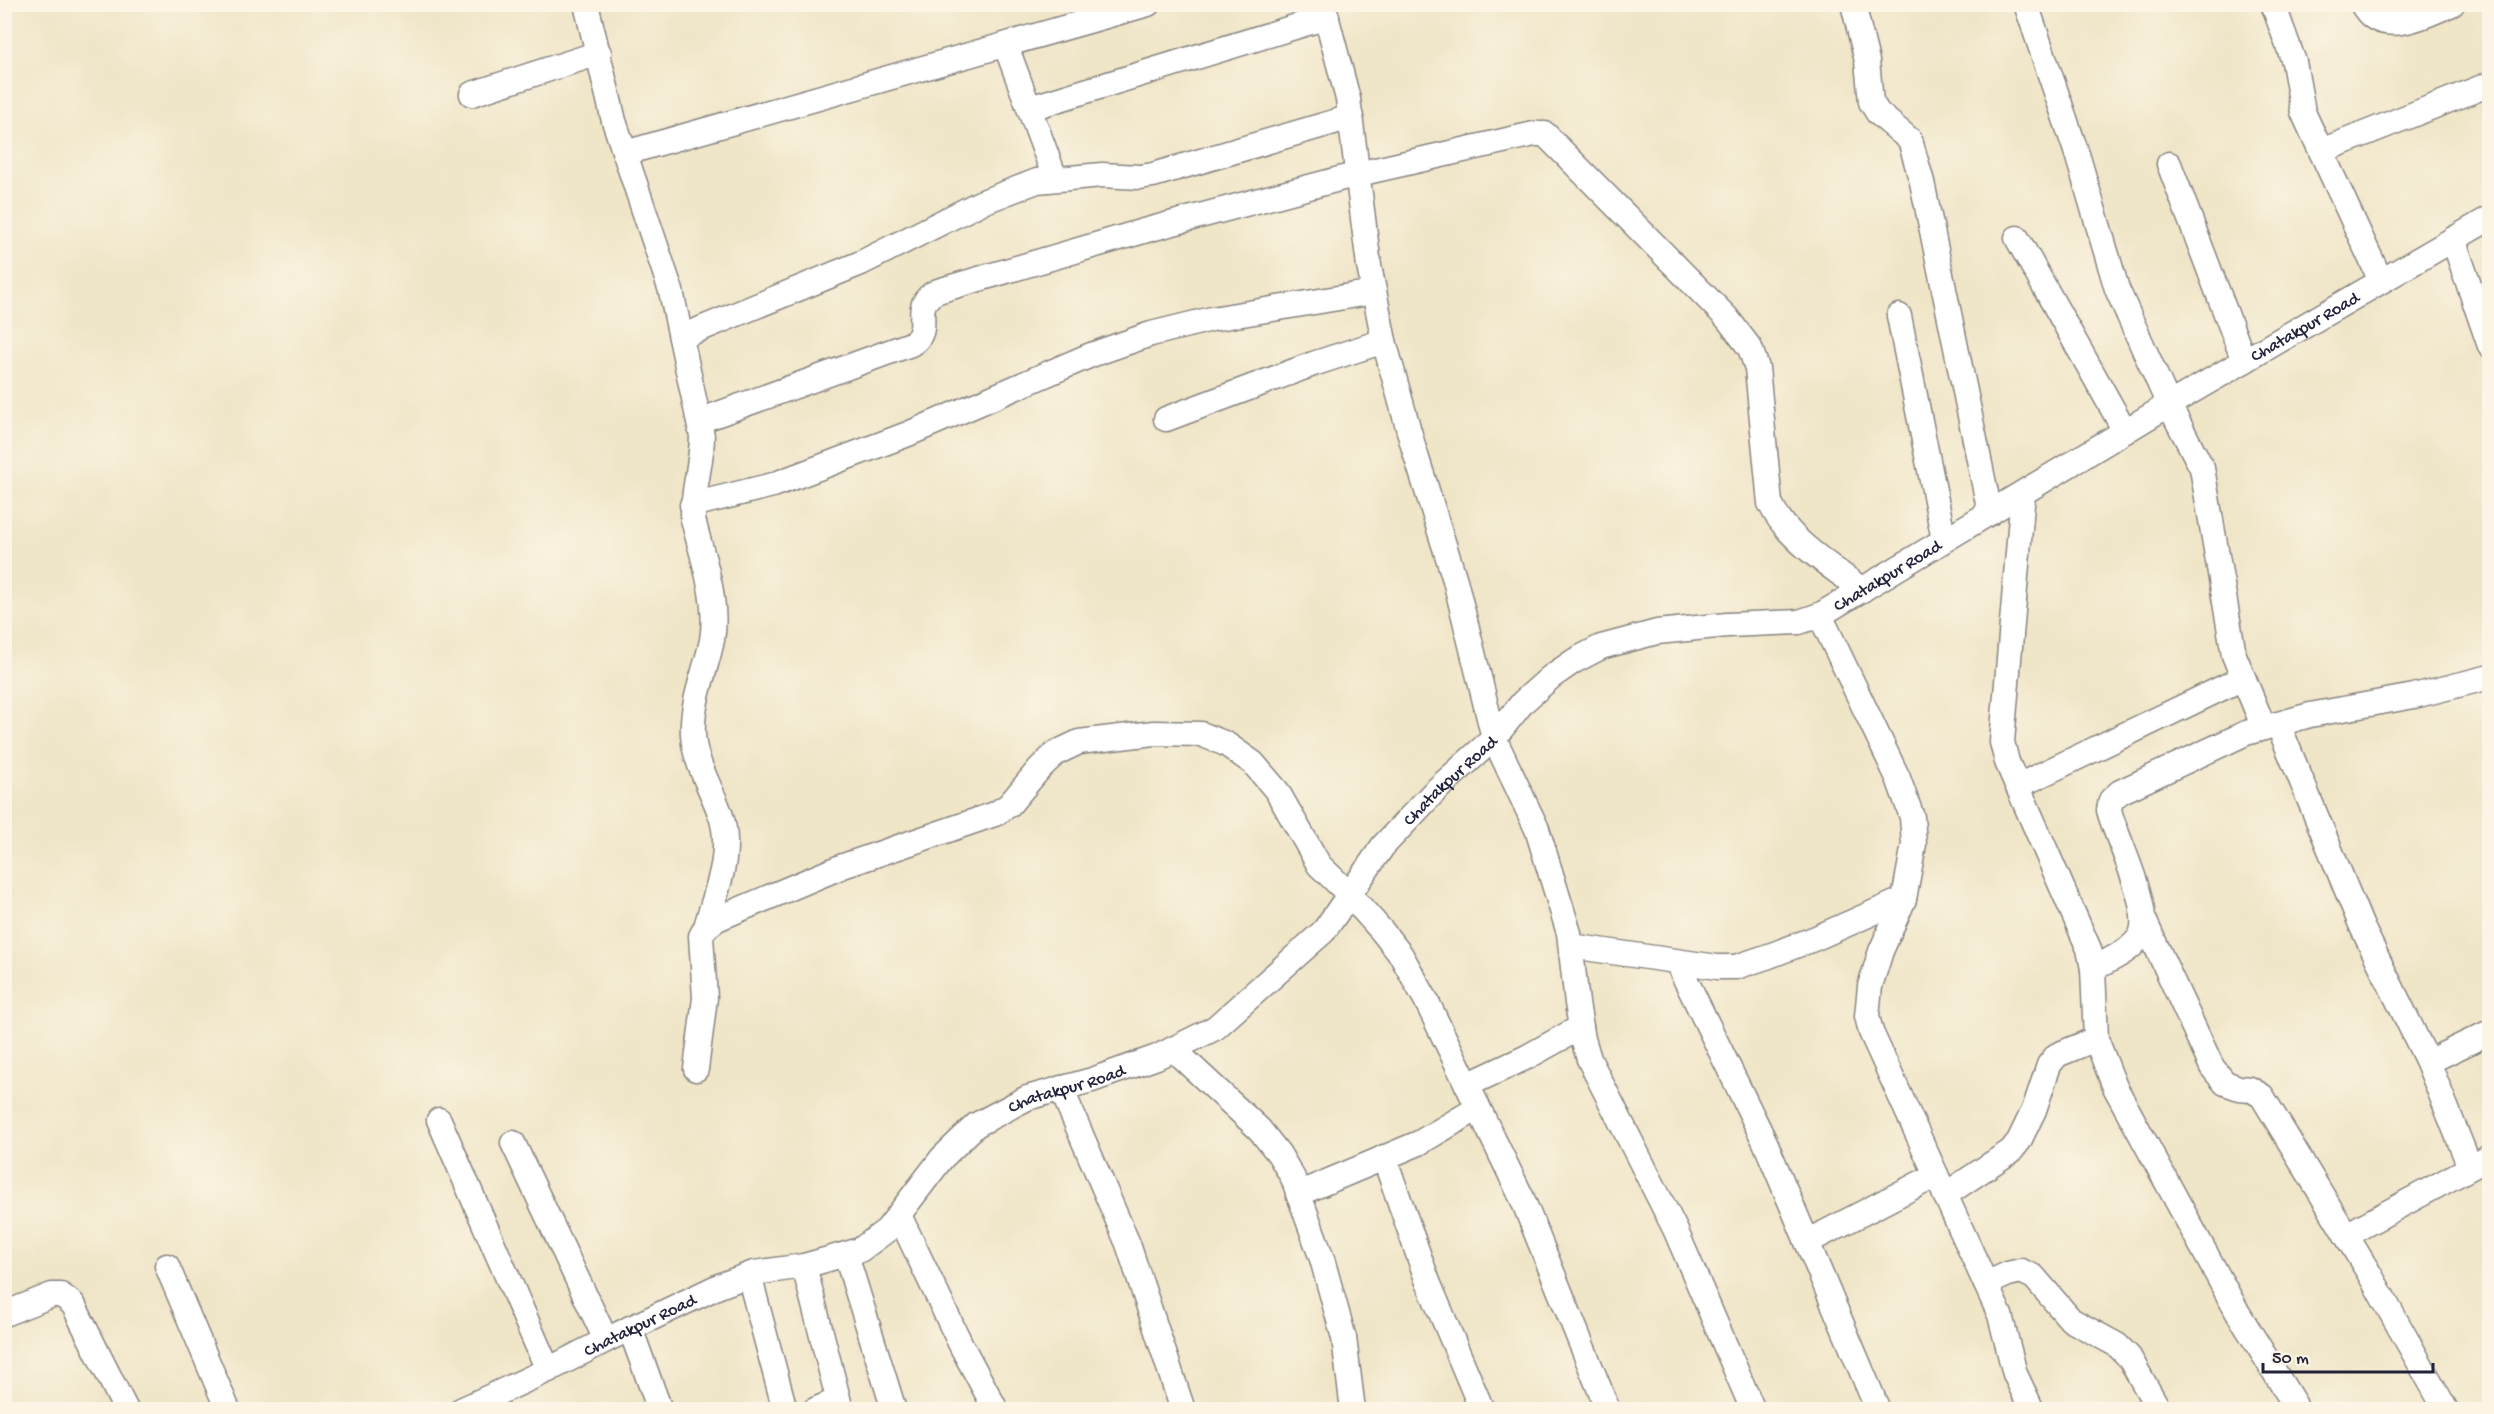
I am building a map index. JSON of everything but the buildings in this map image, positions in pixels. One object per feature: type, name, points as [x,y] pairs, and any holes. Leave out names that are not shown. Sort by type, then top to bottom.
[{"type":"street","points":[[625,153],[1148,4]]},
{"type":"street","points":[[1852,4],[1867,61],[1871,102],[1878,114],[1910,140],[1922,182],[1990,513]]},
{"type":"street","points":[[2026,4],[2077,154],[2117,289],[2169,405],[2205,476],[2234,655],[2243,678],[2271,726],[2362,927],[2480,1162],[2346,1235]]},
{"type":"street","points":[[2273,4],[2294,62],[2303,112],[2381,281]]},
{"type":"street","points":[[2362,4],[2364,9],[2380,21],[2399,24],[2420,10],[2452,4]]},
{"type":"street","points":[[593,6],[599,53],[614,121],[671,291],[702,436],[702,454],[692,505],[713,609],[712,638],[697,700],[693,736],[698,758],[721,818],[726,855],[706,927],[701,936],[705,998],[696,1069]]},
{"type":"street","points":[[1030,108],[1325,11],[1346,89],[1369,266],[1384,341],[1414,449],[1455,580],[1494,738],[1537,829],[1569,933],[1581,1027],[1589,1059],[1675,1229],[1753,1410]]},
{"type":"street","points":[[1006,46],[1055,178]]},
{"type":"street","points":[[472,94],[599,53]]},
{"type":"street","points":[[2321,151],[2490,84]]},
{"type":"street","points":[[681,336],[861,263],[980,203],[1037,181],[1055,178],[1154,175],[1351,117]]},
{"type":"street","points":[[699,421],[917,341],[923,331],[923,302],[928,296],[938,291],[1147,230],[1358,174],[1534,134],[1545,134],[1727,318],[1750,348],[1757,368],[1770,503],[1779,521],[1793,536],[1862,590]]},
{"type":"street","points":[[2169,164],[2244,361]]},
{"type":"street","name":"Chatakpur Road","points":[[461,1410],[719,1286],[749,1275],[804,1266],[860,1250],[874,1241],[899,1215],[942,1158],[976,1125],[1027,1098],[1092,1080],[1173,1049],[1215,1028],[1324,931],[1390,838],[1434,792],[1494,738],[1523,702],[1551,676],[1601,646],[1658,632],[1727,625],[1799,622],[1820,615],[2125,431],[2490,218]]},
{"type":"street","points":[[2017,238],[2125,431]]},
{"type":"street","points":[[2453,239],[2490,346]]},
{"type":"street","points":[[692,505],[773,485],[908,434],[1091,355],[1151,334],[1212,320],[1374,292]]},
{"type":"street","points":[[1899,316],[1944,540]]},
{"type":"street","points":[[1166,419],[1312,364],[1384,341]]},
{"type":"street","points":[[2023,493],[2002,742],[2018,786],[2089,950],[2094,969],[2096,1039],[2115,1087],[2238,1313],[2298,1410]]},
{"type":"street","points":[[1820,615],[1898,778],[1912,817],[1914,844],[1904,899],[1878,960],[1870,986],[1868,1016],[1871,1032],[2000,1315],[2015,1374],[2032,1410]]},
{"type":"street","points":[[2446,1410],[2346,1235],[2262,1096],[2250,1089],[2225,1083],[2212,1067],[2145,922],[2143,905],[2109,810],[2111,800],[2120,792],[2214,746],[2271,726],[2310,715],[2414,696],[2490,677]]},
{"type":"street","points":[[2018,786],[2243,678]]},
{"type":"street","points":[[706,927],[717,919],[843,866],[995,814],[1009,805],[1040,768],[1056,753],[1079,742],[1154,733],[1201,734],[1226,744],[1252,763],[1277,791],[1319,866],[1349,894],[1401,955],[1426,1000],[1522,1198],[1608,1410]]},
{"type":"street","points":[[1571,946],[1677,962],[1736,967],[1816,938],[1904,899]]},
{"type":"street","points":[[2094,969],[2128,949],[2140,937],[2145,922]]},
{"type":"street","points":[[1677,962],[1765,1142],[1878,1410]]},
{"type":"street","points":[[1467,1085],[1527,1057],[1581,1027]]},
{"type":"street","points":[[2428,1062],[2490,1032]]},
{"type":"street","points":[[1807,1242],[1941,1185],[2011,1151],[2019,1141],[2034,1110],[2049,1065],[2057,1055],[2096,1039]]},
{"type":"street","points":[[1173,1049],[1259,1129],[1279,1154],[1293,1178],[1322,1259],[1344,1338],[1353,1410]]},
{"type":"street","points":[[1061,1088],[1128,1244],[1183,1410]]},
{"type":"street","points":[[1298,1194],[1434,1135],[1478,1108]]},
{"type":"street","points":[[439,1120],[548,1370]]},
{"type":"street","points":[[513,1143],[606,1340]]},
{"type":"street","points":[[1384,1157],[1428,1282],[1482,1410]]},
{"type":"street","points":[[899,1215],[961,1346],[996,1410]]},
{"type":"street","points":[[846,1255],[894,1410]]},
{"type":"street","points":[[168,1266],[228,1410]]},
{"type":"street","points":[[804,1266],[839,1405],[815,1410]]},
{"type":"street","points":[[1986,1284],[2021,1271],[2034,1277],[2071,1320],[2117,1345],[2129,1357],[2159,1410]]},
{"type":"street","points":[[749,1275],[785,1410]]},
{"type":"street","points":[[4,1314],[51,1295],[62,1295],[73,1304],[126,1410]]},
{"type":"street","points":[[630,1328],[660,1410]]}]
